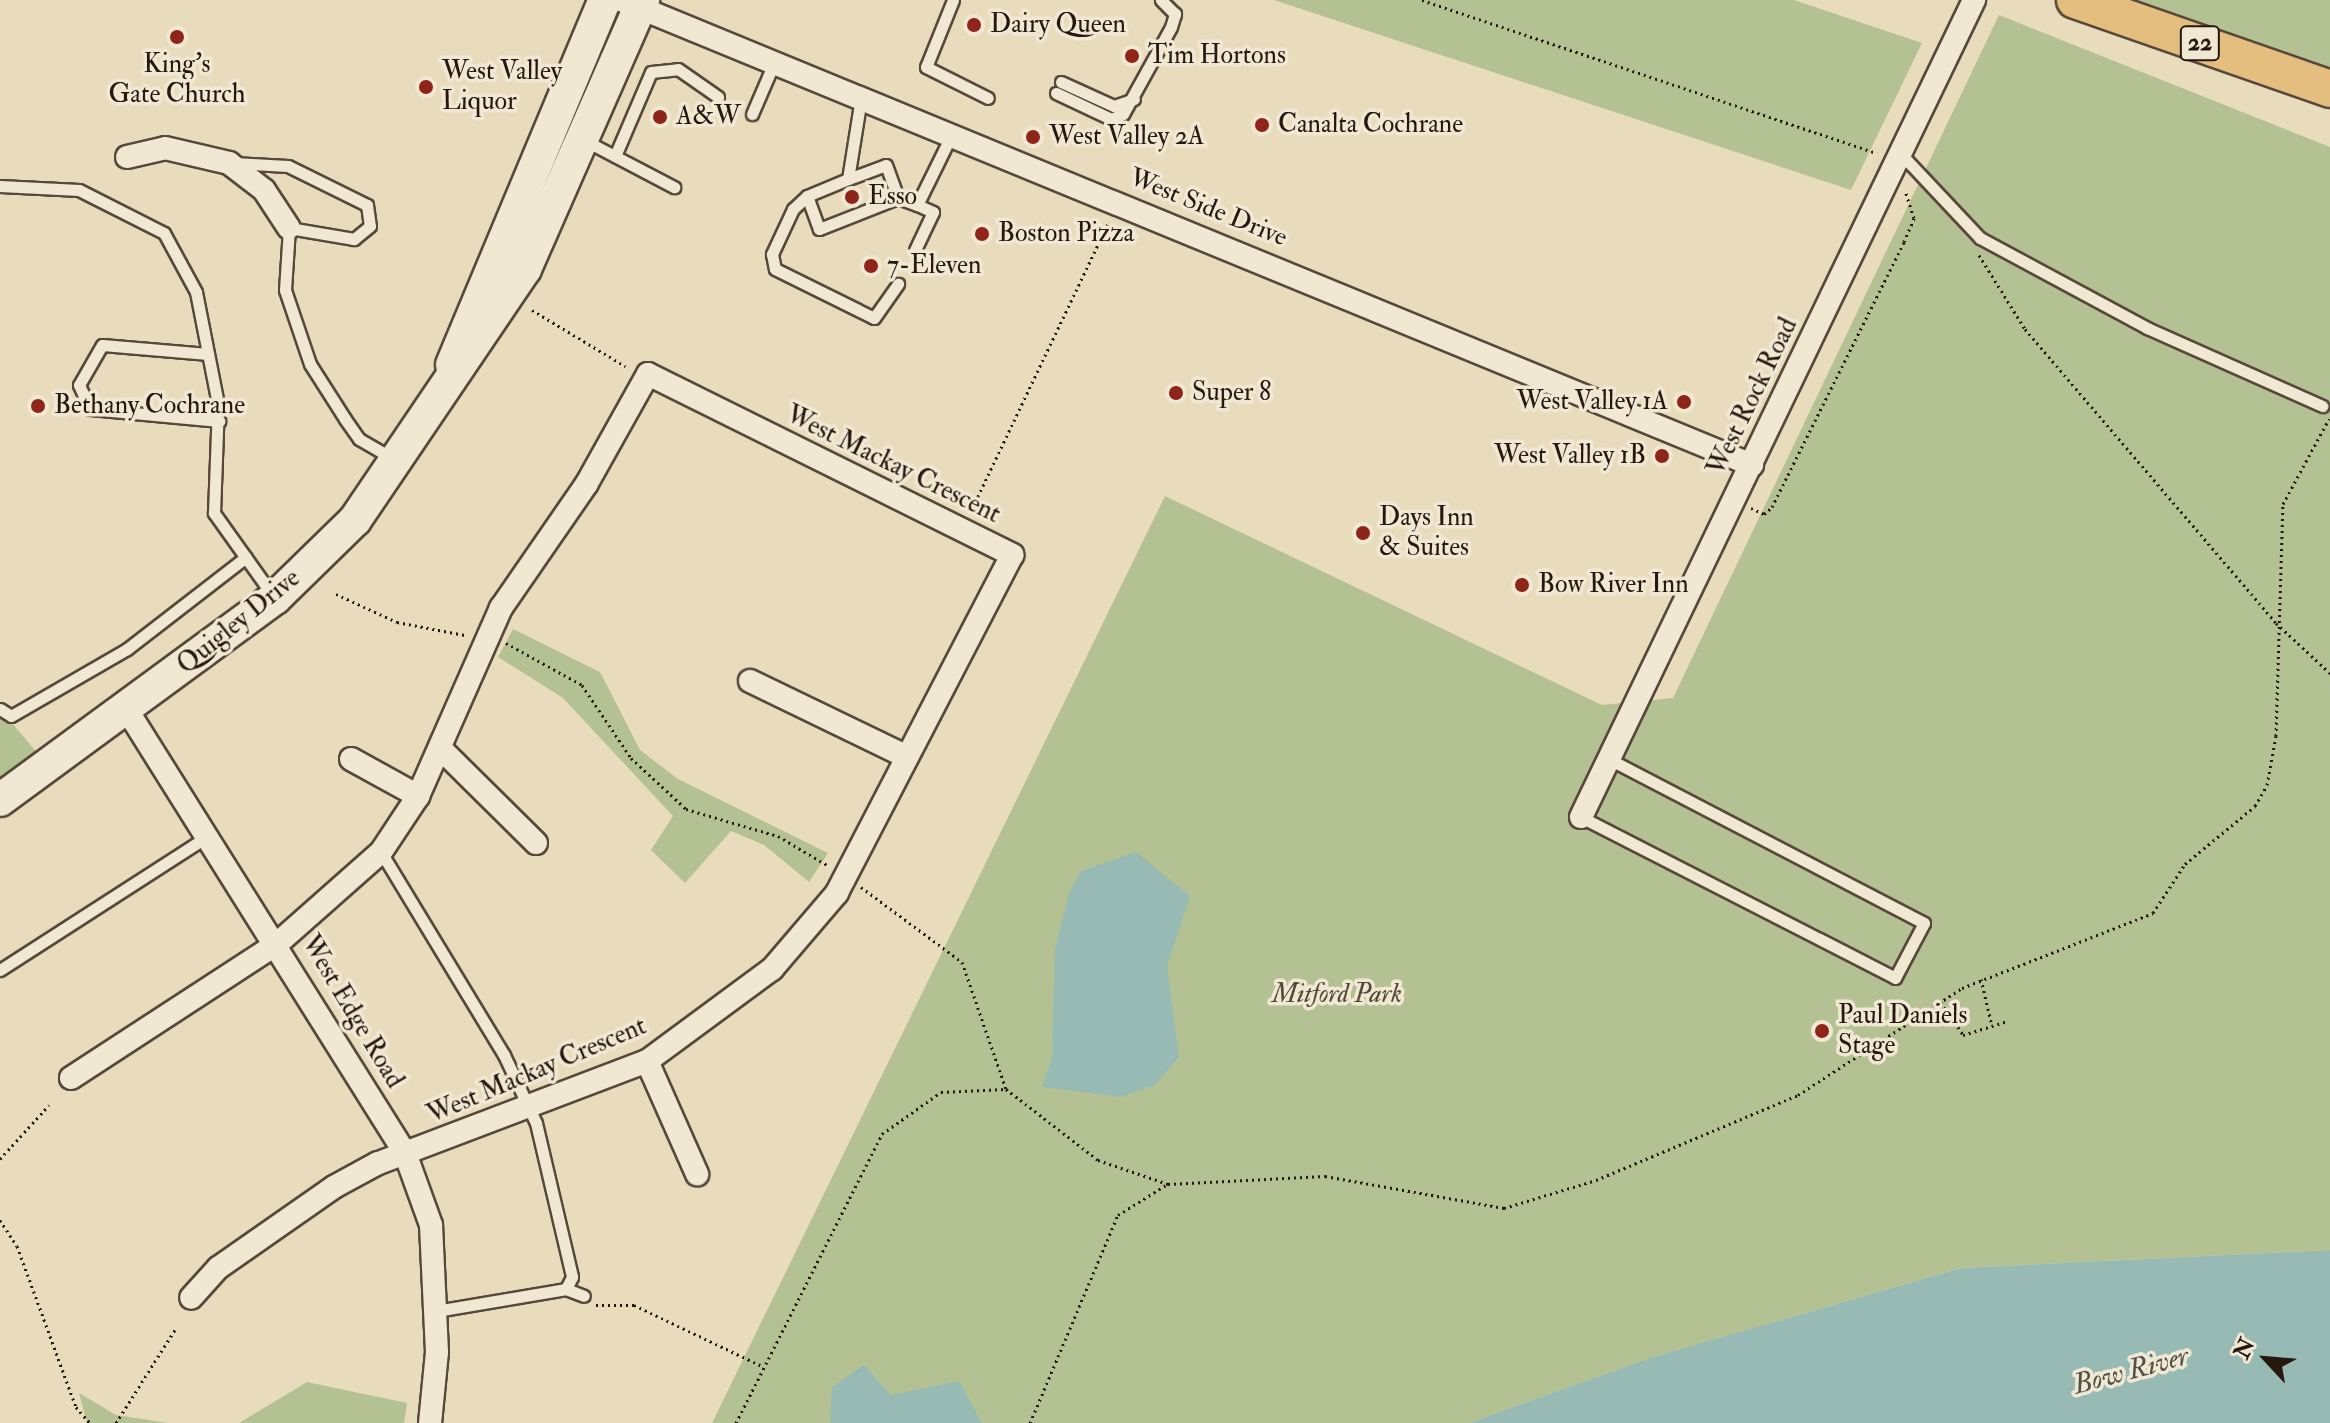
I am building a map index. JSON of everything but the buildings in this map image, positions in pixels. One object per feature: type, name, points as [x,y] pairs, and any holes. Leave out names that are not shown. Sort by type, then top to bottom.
[{"type":"main road","name":"22","points":[[2075,0],[2330,89]]},
{"type":"street","name":"Quigley Drive","points":[[439,402],[471,311],[605,0]]},
{"type":"street","name":"West Rock Road","points":[[1581,817],[1752,465],[1890,154],[1974,0]]},
{"type":"street","name":"Quigley Drive","points":[[0,800],[127,710],[275,598],[355,520],[400,462],[525,269],[584,140],[634,3]]},
{"type":"street","name":"West Side Drive","points":[[634,3],[1752,465]]},
{"type":"street","points":[[127,157],[165,148],[229,163],[264,190],[289,228]]},
{"type":"street","name":"West Mackay Crescent","points":[[71,1078],[278,943],[381,852],[418,796],[501,608],[586,485],[648,374],[1012,555],[837,893],[812,924],[750,987],[647,1061],[405,1153],[334,1187],[218,1268],[191,1298]]},
{"type":"street","points":[[750,681],[907,757]]},
{"type":"street","name":"West Edge Road","points":[[127,710],[205,838],[278,943],[405,1153],[431,1225],[436,1311],[430,1423]]},
{"type":"street","points":[[440,748],[536,843]]},
{"type":"street","points":[[351,759],[418,796]]},
{"type":"street","points":[[647,1061],[697,1174]]},
{"type":"lane","points":[[953,0],[926,67],[988,98]]},
{"type":"lane","points":[[1059,87],[1111,119],[1137,98],[1175,14],[1161,0]]},
{"type":"lane","points":[[752,114],[774,63]]},
{"type":"lane","points":[[615,156],[651,72],[678,69],[718,97]]},
{"type":"lane","points":[[855,180],[861,98]]},
{"type":"lane","points":[[917,205],[952,134]]},
{"type":"lane","points":[[584,140],[674,187]]},
{"type":"lane","points":[[1890,154],[1980,238],[2147,328],[2322,406]]},
{"type":"lane","points":[[229,163],[288,166],[325,180],[367,205],[370,226],[341,240],[289,228],[285,290],[310,364],[359,439],[400,462]]},
{"type":"lane","points":[[898,198],[886,165],[836,189],[807,196],[793,209],[772,254],[775,269],[874,318],[898,284]]},
{"type":"lane","points":[[0,186],[79,190],[164,233],[196,292],[208,354],[219,421],[214,513],[275,598]]},
{"type":"lane","points":[[807,196],[819,229],[867,205],[898,198],[933,212],[915,250]]},
{"type":"lane","points":[[208,354],[102,345],[79,385],[90,409],[219,421]]},
{"type":"lane","points":[[0,709],[11,716],[127,649],[246,557]]},
{"type":"lane","points":[[1581,817],[1895,978],[1924,923],[1609,759]]},
{"type":"lane","points":[[0,970],[205,838]]},
{"type":"lane","points":[[381,852],[529,1108],[572,1277],[566,1289]]},
{"type":"lane","points":[[436,1311],[566,1289],[582,1301]]},
{"type":"path","points":[[1422,0],[1890,154]]},
{"type":"path","points":[[1750,507],[1764,514],[1772,507],[1904,242],[1914,218],[1905,191]]},
{"type":"path","points":[[970,513],[1110,219]]},
{"type":"path","points":[[1980,238],[1982,267],[2025,329],[2276,623],[2330,673]]},
{"type":"path","points":[[532,310],[625,366]]},
{"type":"path","points":[[859,886],[962,962],[1006,1089],[1014,1102],[1098,1160],[1168,1184],[1325,1176],[1475,1207],[1518,1206],[1798,1095],[1981,979],[2153,913],[2185,864],[2255,806],[2276,736],[2276,623],[2287,491],[2330,417]]},
{"type":"path","points":[[336,594],[397,622],[469,636]]},
{"type":"path","points":[[503,641],[582,685],[631,758],[686,809],[778,836],[830,867]]},
{"type":"path","points":[[1981,979],[1992,1026]]},
{"type":"path","points":[[1941,1002],[1963,1035],[2008,1021]]},
{"type":"path","points":[[736,1423],[762,1366],[882,1134],[941,1092],[1006,1089]]},
{"type":"path","points":[[0,1159],[49,1105]]},
{"type":"path","points":[[1030,1423],[1118,1215],[1168,1184]]},
{"type":"path","points":[[0,1220],[17,1246],[76,1407],[90,1423]]},
{"type":"path","points":[[582,1301],[634,1305],[762,1366]]},
{"type":"path","points":[[116,1423],[176,1328]]},
{"type":"green space","points":[[1274,0],[1794,0],[1922,43],[1851,190]]},
{"type":"green space","points":[[2115,0],[2330,0],[2330,78]]},
{"type":"green space","name":"Mitford Park","points":[[1999,15],[2330,147],[2330,1250],[1961,1268],[1654,1357],[1469,1423],[712,1423],[1165,496],[1602,705],[1673,698]]},
{"type":"green space","points":[[513,629],[600,672],[640,750],[678,779],[828,853],[809,882],[764,845],[731,831],[685,883],[651,850],[673,816],[563,698],[498,657]]},
{"type":"green space","points":[[0,709],[50,768],[0,800]]},
{"type":"green space","points":[[307,1382],[407,1403],[404,1423],[239,1423]]},
{"type":"green space","points":[[79,1393],[116,1415],[168,1423],[87,1423]]},
{"type":"water","points":[[1136,852],[1190,896],[1167,966],[1179,1057],[1155,1085],[1121,1097],[1042,1087],[1052,1058],[1055,948],[1069,893],[1081,871]]},
{"type":"water","name":"Bow River","points":[[2330,1250],[2330,1423],[1469,1423],[1653,1357],[1961,1268]]},
{"type":"water","points":[[864,1365],[891,1395],[959,1381],[982,1423],[830,1423],[832,1387]]},
{"type":"place","name":"Dairy Queen","points":[[974,25]]},
{"type":"place","name":"King's Gate Church","points":[[177,37]]},
{"type":"place","name":"Tim Hortons","points":[[1132,56]]},
{"type":"place","name":"West Valley Liquor","points":[[426,87]]},
{"type":"place","name":"A&W","points":[[660,117]]},
{"type":"place","name":"Canalta Cochrane","points":[[1262,125]]},
{"type":"place","name":"West Valley 2A","points":[[1033,137]]},
{"type":"place","name":"Esso","points":[[852,197]]},
{"type":"place","name":"Boston Pizza","points":[[982,234]]},
{"type":"place","name":"7-Eleven","points":[[871,266]]},
{"type":"place","name":"Super 8","points":[[1176,393]]},
{"type":"place","name":"West Valley 1A","points":[[1684,402]]},
{"type":"place","name":"Bethany Cochrane","points":[[38,406]]},
{"type":"place","name":"West Valley 1B","points":[[1662,456]]},
{"type":"place","name":"Days Inn & Suites","points":[[1363,533]]},
{"type":"place","name":"Bow River Inn","points":[[1522,585]]},
{"type":"place","name":"Paul Daniels Stage","points":[[1822,1031]]}]
